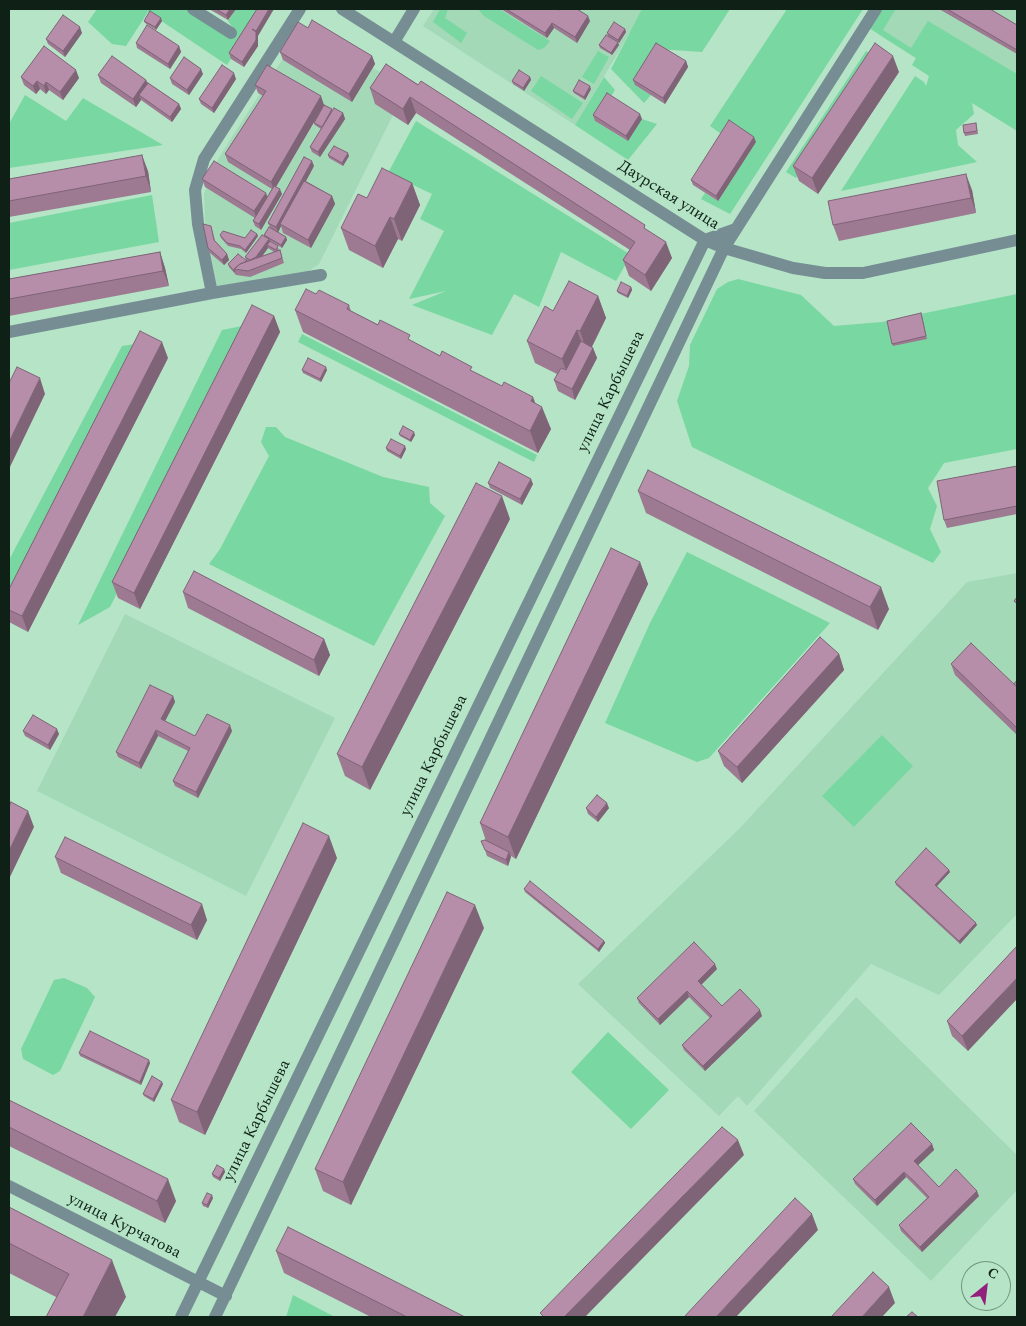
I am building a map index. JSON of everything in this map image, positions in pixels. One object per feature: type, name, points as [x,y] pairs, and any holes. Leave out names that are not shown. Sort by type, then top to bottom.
[{"type":"street","points":[[193,9],[231,33]]},
{"type":"street","points":[[212,293],[198,224],[195,190],[204,159],[300,9]]},
{"type":"street","name":"Даурская улица","points":[[342,9],[705,240],[724,248],[793,268],[825,273],[863,273],[1017,240]]},
{"type":"street","points":[[394,42],[414,9]]},
{"type":"street","points":[[215,1317],[724,248],[876,9]]},
{"type":"street","points":[[705,240],[736,229]]},
{"type":"street","name":"улица Карбышева","points":[[181,1317],[705,240]]},
{"type":"street","points":[[9,332],[212,293],[321,275]]},
{"type":"street","name":"улица Курчатова","points":[[9,1186],[226,1296]]},
{"type":"shaded area","points":[[434,9],[644,9],[575,125],[423,26]]},
{"type":"shaded area","points":[[896,9],[1017,9],[1017,121],[879,35]]},
{"type":"shaded area","points":[[305,25],[391,79],[376,104],[393,115],[319,264],[304,274],[217,287],[205,224],[204,194],[217,161]]},
{"type":"shaded area","points":[[1017,573],[1017,914],[939,995],[871,964],[747,1106],[738,1096],[719,1116],[578,984],[739,829],[967,582]]},
{"type":"shaded area","points":[[125,614],[335,718],[246,896],[37,791]]},
{"type":"shaded area","points":[[856,997],[1017,1155],[1017,1190],[931,1281],[754,1111]]},
{"type":"green space","points":[[97,9],[190,9],[236,32],[228,21],[236,9],[262,9],[227,65],[148,12],[126,46],[112,44],[88,22]]},
{"type":"green space","points":[[440,9],[448,9],[445,18],[467,33],[461,43],[433,22]]},
{"type":"green space","points":[[478,9],[499,9],[550,41],[544,48],[538,50],[484,16]]},
{"type":"green space","points":[[642,9],[730,9],[702,52],[658,49],[636,85],[651,95],[644,103],[611,69]]},
{"type":"green space","points":[[787,9],[863,9],[730,214],[701,199],[705,193],[718,201],[756,142],[724,136],[710,126]]},
{"type":"green space","points":[[882,9],[896,9],[883,30],[911,48],[928,21],[1017,74],[1017,131],[972,103],[974,114],[956,130],[958,145],[977,162],[841,191],[915,76],[924,82],[926,86],[929,76],[912,65],[916,58],[869,28]]},
{"type":"green space","points":[[598,51],[609,57],[594,84],[582,77]]},
{"type":"green space","points":[[866,51],[878,58],[796,178],[786,172]]},
{"type":"green space","points":[[541,76],[583,103],[572,119],[531,91]]},
{"type":"green space","points":[[604,77],[615,90],[595,121],[628,141],[642,119],[657,124],[628,160],[575,125]]},
{"type":"green space","points":[[25,95],[66,121],[83,98],[163,145],[9,168],[9,124]]},
{"type":"green space","points":[[416,121],[631,255],[616,281],[561,252],[539,307],[514,294],[492,335],[412,305],[446,291],[409,299],[444,231],[420,219],[432,194],[388,173]]},
{"type":"green space","points":[[152,195],[159,242],[9,270],[9,223]]},
{"type":"green space","points":[[738,279],[801,295],[834,326],[882,322],[1017,294],[1017,449],[944,463],[928,488],[937,506],[930,529],[941,552],[933,563],[692,447],[677,401],[689,366],[690,345],[717,289],[728,282]]},
{"type":"green space","points":[[252,324],[110,607],[78,625],[222,330]]},
{"type":"green space","points":[[302,334],[537,455],[534,462],[298,342]]},
{"type":"green space","points":[[142,343],[9,603],[9,560],[122,346]]},
{"type":"green space","points":[[266,427],[276,427],[285,437],[383,477],[429,487],[430,503],[445,516],[374,646],[209,564],[220,549],[269,456],[261,442]]},
{"type":"green space","points":[[687,552],[830,623],[709,758],[697,762],[605,723],[650,623]]},
{"type":"green space","points":[[882,735],[913,766],[854,827],[822,796]]},
{"type":"green space","points":[[64,978],[87,988],[95,997],[60,1071],[53,1075],[23,1059],[21,1049],[54,980]]},
{"type":"green space","points":[[608,1032],[669,1090],[631,1129],[571,1072]]},
{"type":"green space","points":[[293,1295],[335,1317],[286,1317]]},
{"type":"building","points":[[216,9],[230,9],[226,15]]},
{"type":"building","points":[[257,9],[269,9],[256,31],[252,29],[256,32],[256,40],[242,62],[229,53]]},
{"type":"building","points":[[506,9],[577,9],[588,16],[575,37],[552,23],[545,33]]},
{"type":"building","points":[[947,9],[990,9],[1017,25],[1017,50]]},
{"type":"building","points":[[150,11],[161,18],[155,27],[144,21]]},
{"type":"building","points":[[63,15],[80,27],[63,51],[46,39]]},
{"type":"building","points":[[312,20],[372,56],[349,94],[280,52],[298,22],[308,28]]},
{"type":"building","points":[[614,22],[625,29],[618,40],[607,33]]},
{"type":"building","points":[[147,25],[179,46],[168,64],[136,43]]},
{"type":"building","points":[[606,35],[618,42],[611,53],[599,45]]},
{"type":"building","points":[[656,43],[686,61],[663,98],[633,80]]},
{"type":"building","points":[[875,43],[893,56],[812,178],[793,166]]},
{"type":"building","points":[[44,46],[76,70],[60,92],[46,82],[44,86],[37,81],[33,86],[21,77]]},
{"type":"building","points":[[112,56],[146,80],[133,99],[98,75]]},
{"type":"building","points":[[184,57],[201,69],[187,90],[170,78]]},
{"type":"building","points":[[386,64],[418,85],[421,81],[645,225],[644,228],[666,242],[645,275],[623,260],[635,242],[410,97],[403,109],[370,88]]},
{"type":"building","points":[[222,65],[234,73],[212,108],[199,99]]},
{"type":"building","points":[[267,65],[321,96],[271,182],[225,154],[266,91],[255,85]]},
{"type":"building","points":[[519,70],[530,77],[523,88],[512,81]]},
{"type":"building","points":[[579,80],[590,86],[584,97],[573,91]]},
{"type":"building","points":[[148,83],[179,104],[170,117],[139,95]]},
{"type":"building","points":[[607,93],[640,114],[626,136],[593,115]]},
{"type":"building","points":[[324,105],[332,109],[322,127],[314,123]]},
{"type":"building","points":[[334,108],[343,113],[318,152],[310,147]]},
{"type":"building","points":[[729,120],[754,137],[716,196],[691,180]]},
{"type":"building","points":[[976,123],[977,131],[964,133],[963,125]]},
{"type":"building","points":[[334,146],[348,153],[342,163],[328,155]]},
{"type":"building","points":[[142,155],[146,176],[9,201],[9,179]]},
{"type":"building","points":[[304,157],[312,161],[276,227],[268,223]]},
{"type":"building","points":[[214,161],[266,193],[254,211],[202,179]]},
{"type":"building","points":[[382,168],[412,183],[394,219],[390,217],[375,246],[341,228],[358,194],[367,198]]},
{"type":"building","points":[[966,174],[971,198],[833,225],[828,201]]},
{"type":"building","points":[[304,181],[332,196],[308,240],[280,224]]},
{"type":"building","points":[[274,186],[280,189],[259,224],[253,221]]},
{"type":"building","points":[[203,224],[211,226],[214,240],[227,254],[222,260],[208,248]]},
{"type":"building","points":[[269,227],[286,237],[281,245],[264,235]]},
{"type":"building","points":[[251,230],[257,234],[245,250],[240,246],[227,243],[220,235],[223,231],[245,238]]},
{"type":"building","points":[[262,235],[269,239],[256,257],[250,260],[245,257]]},
{"type":"building","points":[[270,241],[278,246],[276,250],[267,245]]},
{"type":"building","points":[[280,250],[282,258],[248,271],[234,269],[240,264]]},
{"type":"building","points":[[160,252],[163,271],[9,299],[9,279]]},
{"type":"building","points":[[238,254],[247,261],[234,269],[235,272],[228,264]]},
{"type":"building","points":[[569,281],[598,296],[580,331],[577,330],[562,359],[527,341],[545,306],[553,311]]},
{"type":"building","points":[[621,282],[631,287],[627,296],[617,291]]},
{"type":"building","points":[[306,289],[316,294],[319,290],[349,305],[347,309],[378,325],[380,320],[410,335],[408,339],[440,356],[442,351],[472,367],[470,370],[502,386],[504,382],[533,397],[531,401],[542,407],[530,431],[295,310]]},
{"type":"building","points":[[252,305],[274,316],[134,593],[112,582]]},
{"type":"building","points":[[921,313],[926,336],[892,344],[887,321]]},
{"type":"building","points":[[140,331],[162,342],[22,616],[9,610],[9,589]]},
{"type":"building","points":[[581,341],[593,348],[572,389],[554,380],[561,368],[566,370]]},
{"type":"building","points":[[308,358],[326,367],[320,379],[302,370]]},
{"type":"building","points":[[17,367],[40,378],[9,442],[9,383]]},
{"type":"building","points":[[403,426],[414,432],[410,440],[399,434]]},
{"type":"building","points":[[391,439],[405,446],[400,456],[386,448]]},
{"type":"building","points":[[499,462],[531,479],[520,499],[488,483]]},
{"type":"building","points":[[1017,466],[1017,506],[944,520],[937,481]]},
{"type":"building","points":[[648,470],[881,587],[870,607],[638,491]]},
{"type":"building","points":[[476,483],[502,496],[362,767],[337,754]]},
{"type":"building","points":[[611,548],[640,562],[508,837],[480,823]]},
{"type":"building","points":[[194,571],[324,639],[314,660],[183,592]]},
{"type":"building","points":[[820,637],[839,654],[737,767],[718,751]]},
{"type":"building","points":[[971,643],[1017,687],[1017,728],[951,664]]},
{"type":"building","points":[[150,685],[173,696],[161,719],[195,736],[207,714],[230,725],[196,792],[173,781],[190,748],[156,730],[139,763],[116,752]]},
{"type":"building","points":[[33,715],[57,729],[48,745],[23,731]]},
{"type":"building","points":[[597,795],[607,803],[596,817],[586,808]]},
{"type":"building","points":[[11,802],[28,811],[9,851],[9,807]]},
{"type":"building","points":[[303,823],[329,836],[197,1112],[171,1100]]},
{"type":"building","points":[[65,837],[202,904],[191,925],[55,857]]},
{"type":"building","points":[[485,840],[509,852],[506,860],[485,850],[481,841]]},
{"type":"building","points":[[926,848],[949,870],[935,885],[976,923],[959,941],[895,882]]},
{"type":"building","points":[[530,881],[604,941],[598,949],[524,889]]},
{"type":"building","points":[[447,892],[475,905],[343,1182],[315,1169]]},
{"type":"building","points":[[694,942],[715,964],[698,981],[722,1006],[740,989],[760,1010],[703,1066],[682,1045],[712,1016],[687,991],[658,1019],[637,998]]},
{"type":"building","points":[[1017,946],[1017,978],[962,1036],[947,1021]]},
{"type":"building","points":[[90,1031],[149,1060],[140,1082],[79,1053]]},
{"type":"building","points":[[152,1076],[162,1082],[153,1099],[143,1094]]},
{"type":"building","points":[[9,1100],[168,1179],[157,1201],[9,1127]]},
{"type":"building","points":[[911,1123],[932,1144],[914,1161],[939,1187],[956,1169],[977,1191],[920,1247],[899,1225],[929,1197],[916,1183],[904,1172],[875,1200],[853,1179]]},
{"type":"building","points":[[722,1127],[738,1140],[564,1317],[544,1317],[540,1313]]},
{"type":"building","points":[[217,1165],[224,1169],[219,1178],[212,1174]]},
{"type":"building","points":[[207,1193],[212,1195],[207,1205],[202,1203]]},
{"type":"building","points":[[795,1198],[812,1214],[716,1317],[684,1317]]},
{"type":"building","points":[[9,1207],[112,1260],[83,1317],[46,1317],[69,1274],[9,1243]]},
{"type":"building","points":[[288,1227],[465,1317],[407,1317],[276,1251]]},
{"type":"building","points":[[873,1272],[889,1287],[862,1317],[831,1317]]},
{"type":"building","points":[[912,1312],[918,1317],[906,1317]]}]
